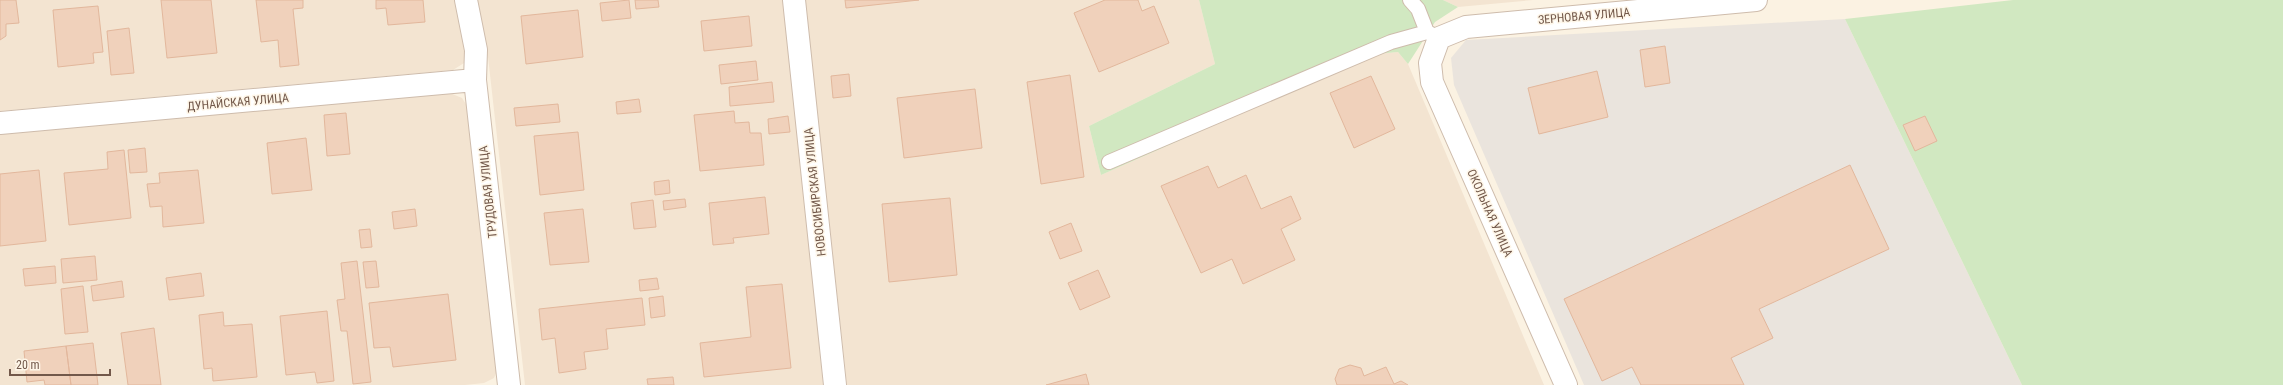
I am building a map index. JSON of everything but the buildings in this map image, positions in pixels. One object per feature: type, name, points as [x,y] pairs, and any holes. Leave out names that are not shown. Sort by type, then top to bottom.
[{"type":"street","name":"ТРУДОВАЯ УЛИЦА","points":[[466,0],[476,50],[475,80],[509,385]]},
{"type":"street","name":"НОВОСИБИРСКАЯ УЛИЦА","points":[[794,0],[835,385]]},
{"type":"street","name":"ЗЕРНОВАЯ УЛИЦА","points":[[1433,35],[1466,27],[1756,0]]},
{"type":"street","name":"ОКОЛЬНАЯ УЛИЦА","points":[[1433,35],[1430,63],[1432,82],[1566,385]]},
{"type":"street","name":"ДУНАЙСКАЯ УЛИЦА","points":[[0,124],[475,80]]},
{"type":"lane","points":[[1110,162],[1392,42],[1433,35],[1418,8],[1410,0]]},
{"type":"shaded area","points":[[0,0],[459,0],[469,51],[464,63],[453,70],[0,111]]},
{"type":"shaded area","points":[[476,0],[785,0],[823,385],[525,385],[487,48]]},
{"type":"shaded area","points":[[805,0],[1199,0],[1215,64],[1089,126],[1101,175],[1376,54],[1398,52],[1408,64],[1544,385],[847,385]]},
{"type":"shaded area","points":[[1443,0],[1533,0],[1458,7]]},
{"type":"shaded area","points":[[1845,19],[2022,385],[1584,385],[1454,85],[1451,58],[1466,40]]},
{"type":"shaded area","points":[[450,93],[462,98],[469,109],[499,366],[494,378],[484,383],[465,385],[0,385],[0,132]]},
{"type":"green space","points":[[1199,0],[1443,0],[1458,7],[1435,22],[1408,64],[1398,52],[1376,54],[1101,175],[1089,126],[1215,64]]},
{"type":"green space","points":[[2013,0],[2283,0],[2283,385],[2022,385],[1845,19]]}]
